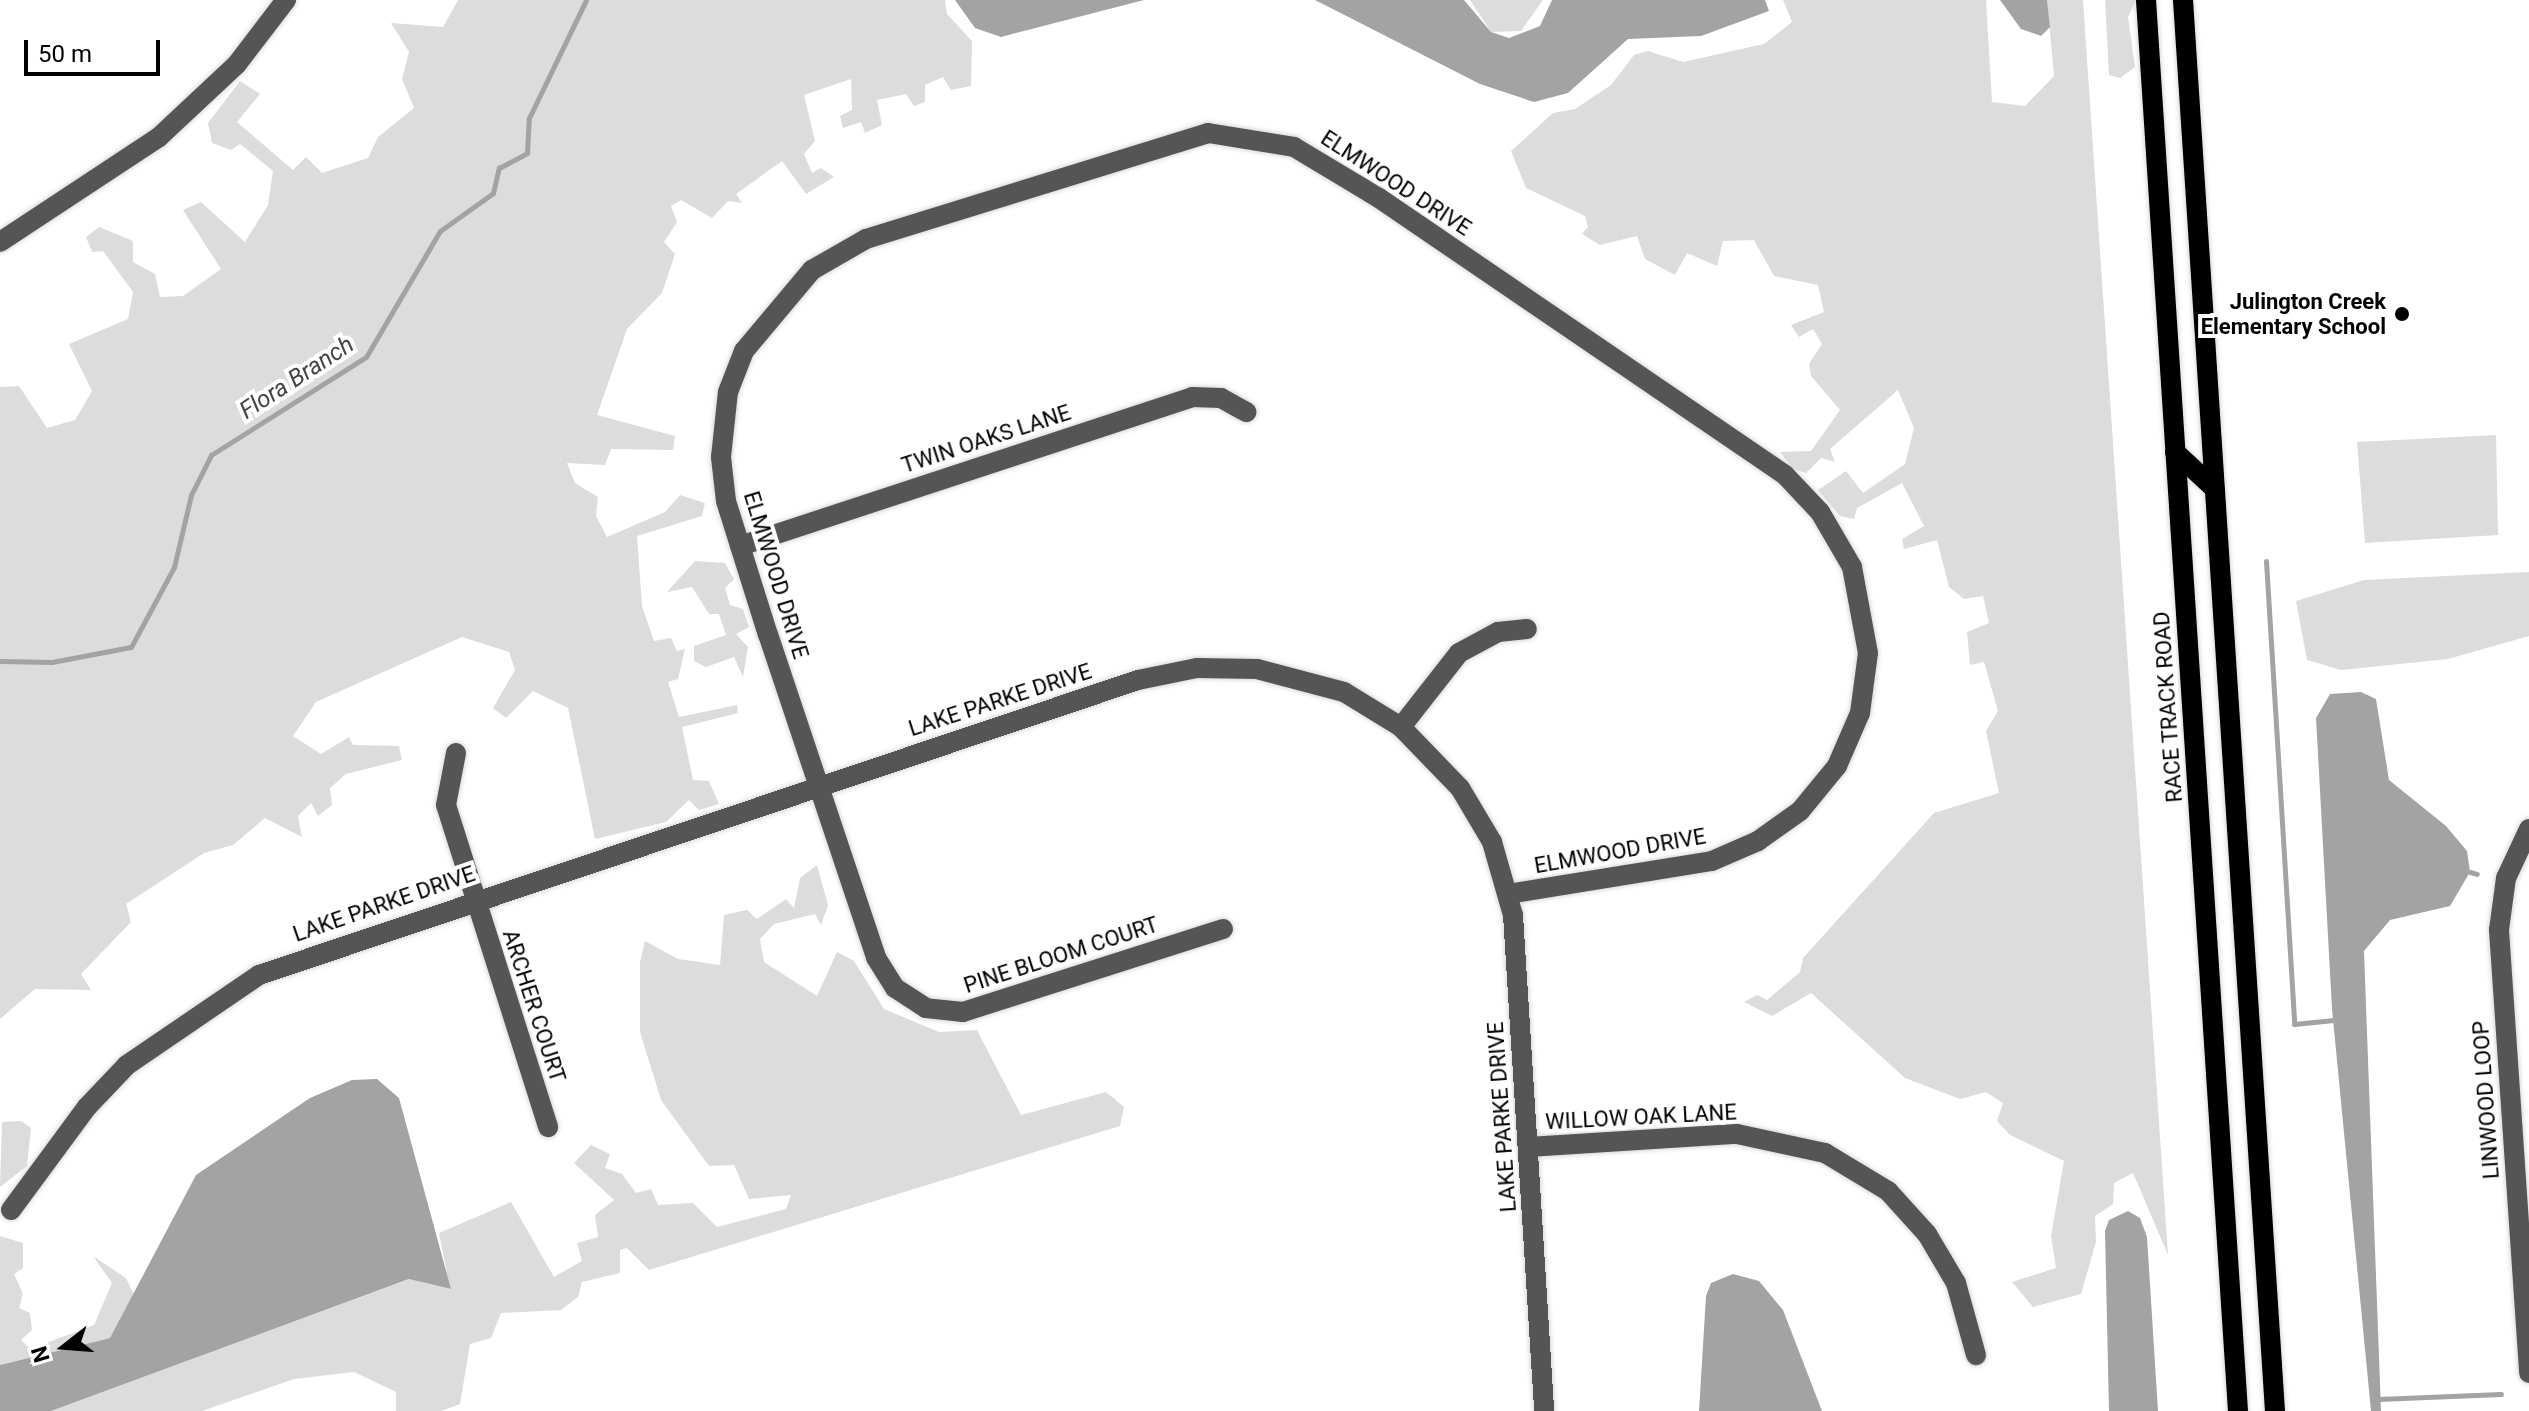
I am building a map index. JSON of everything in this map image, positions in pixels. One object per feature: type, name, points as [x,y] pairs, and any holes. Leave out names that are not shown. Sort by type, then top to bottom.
[{"type":"main road","name":"RACE TRACK ROAD","points":[[2146,0],[2238,1411]]},
{"type":"main road","points":[[2183,0],[2275,1411]]},
{"type":"main road","points":[[2150,70],[2188,70]]},
{"type":"main road","points":[[2159,191],[2195,189]]},
{"type":"main road","points":[[2175,452],[2215,489]]},
{"type":"street","points":[[0,242],[169,129],[237,64],[286,0]]},
{"type":"street","name":"ELMWOOD DRIVE","points":[[819,785],[740,546],[721,468],[728,392],[755,332],[812,270],[866,239],[1173,139],[1248,135],[1310,154],[1785,475],[1841,544],[1860,589],[1868,653],[1860,713],[1837,766],[1800,811],[1758,841],[1712,861],[1509,894]]},
{"type":"street","name":"TWIN OAKS LANE","points":[[740,546],[1192,397],[1221,398],[1246,412]]},
{"type":"street","points":[[1401,727],[1459,653],[1498,632],[1527,629]]},
{"type":"street","name":"LAKE PARKE DRIVE","points":[[11,1210],[87,1107],[208,1003],[313,952],[1138,680],[1197,668],[1257,669],[1316,682],[1401,727],[1477,815],[1509,894],[1544,1411]]},
{"type":"street","name":"ARCHER COURT","points":[[456,753],[446,805],[548,1127]]},
{"type":"street","name":"PINE BLOOM COURT","points":[[819,785],[881,968],[926,1008],[975,1009],[1223,929]]},
{"type":"street","name":"LINWOOD LOOP","points":[[2529,829],[2501,904],[2519,1077],[2529,1373]]},
{"type":"street","name":"WILLOW OAK LANE","points":[[1528,1147],[1737,1134],[1825,1153],[1888,1191],[1927,1234],[1956,1283],[1976,1355]]},
{"type":"shaded area","points":[[458,0],[945,0],[947,14],[972,41],[971,86],[951,90],[943,77],[925,85],[925,102],[914,106],[906,94],[877,100],[882,125],[865,133],[861,122],[843,128],[840,116],[852,110],[851,79],[804,95],[815,141],[804,154],[812,173],[821,168],[834,177],[806,194],[782,161],[736,194],[742,203],[728,201],[712,218],[681,200],[671,206],[677,222],[664,242],[675,254],[662,293],[627,329],[597,415],[675,436],[673,450],[611,449],[605,465],[567,463],[575,483],[598,497],[596,516],[607,537],[665,512],[680,495],[705,503],[702,516],[637,536],[642,606],[654,641],[671,638],[677,651],[685,649],[678,679],[668,682],[679,717],[737,705],[738,713],[682,727],[693,780],[709,781],[719,804],[699,810],[689,800],[666,822],[595,839],[568,708],[533,691],[506,718],[493,708],[515,670],[509,652],[462,637],[316,702],[293,736],[321,754],[349,737],[353,745],[399,746],[402,760],[346,774],[330,788],[332,805],[318,816],[311,803],[298,816],[302,837],[265,818],[233,845],[204,853],[126,904],[131,922],[81,974],[91,990],[35,989],[0,1019],[0,387],[19,386],[47,428],[75,420],[92,391],[69,344],[128,319],[133,292],[103,251],[92,252],[86,237],[99,227],[133,241],[133,262],[155,274],[160,297],[183,296],[221,269],[183,210],[201,202],[245,242],[268,205],[273,171],[240,144],[231,150],[212,143],[208,123],[240,81],[260,94],[237,122],[293,170],[306,157],[322,173],[368,158],[378,137],[414,108],[402,79],[409,52],[391,23],[443,27]]},
{"type":"shaded area","points":[[955,0],[1144,0],[1001,37],[975,28]]},
{"type":"shaded area","points":[[1315,0],[1464,0],[1491,32],[1509,38],[1540,26],[1552,0],[1765,0],[1769,11],[1701,36],[1628,39],[1568,93],[1534,102],[1480,84]]},
{"type":"shaded area","points":[[1470,0],[1543,0],[1521,31],[1491,32]]},
{"type":"shaded area","points":[[1783,0],[1986,0],[1992,102],[2025,106],[2054,76],[2047,0],[2083,0],[2168,1255],[2133,1173],[2114,1183],[2113,1204],[2095,1216],[2096,1242],[2081,1294],[2033,1307],[2012,1282],[2056,1268],[2051,1236],[2064,1161],[2010,1135],[1997,1121],[2003,1103],[1986,1092],[1960,1099],[1905,1078],[1811,993],[1772,1016],[1744,1002],[1757,995],[1767,1000],[1800,972],[1803,958],[1934,813],[1999,793],[1986,731],[1998,711],[1984,662],[1970,665],[1967,632],[1989,623],[1983,596],[1964,599],[1949,587],[1937,540],[1904,549],[1902,539],[1924,526],[1902,483],[1857,508],[1854,519],[1840,516],[1818,490],[1846,471],[1863,493],[1905,464],[1914,428],[1898,390],[1830,449],[1835,462],[1821,458],[1806,473],[1793,469],[1780,452],[1811,451],[1840,410],[1811,376],[1809,364],[1822,344],[1813,329],[1799,337],[1791,325],[1824,312],[1818,285],[1774,276],[1754,240],[1723,241],[1717,266],[1687,253],[1675,275],[1645,259],[1637,236],[1600,245],[1582,234],[1588,227],[1585,216],[1526,188],[1511,151],[1553,113],[1575,109],[1611,85],[1634,55],[1648,51],[1683,62],[1764,44],[1792,22]]},
{"type":"shaded area","points":[[2000,0],[2047,0],[2050,27],[2041,36],[2021,29]]},
{"type":"shaded area","points":[[2105,0],[2136,0],[2128,17],[2135,67],[2120,78],[2109,75]]},
{"type":"shaded area","points":[[2496,435],[2498,535],[2365,543],[2357,442]]},
{"type":"shaded area","points":[[695,561],[725,563],[734,579],[725,588],[730,605],[743,609],[749,627],[736,634],[748,647],[743,677],[734,657],[706,667],[694,661],[694,646],[726,635],[719,614],[709,614],[692,587],[667,592]]},
{"type":"shaded area","points":[[2529,572],[2529,636],[2448,659],[2341,670],[2307,660],[2296,601],[2364,580]]},
{"type":"shaded area","points":[[2361,692],[2376,699],[2389,780],[2446,826],[2467,851],[2470,872],[2450,906],[2390,920],[2364,951],[2381,1411],[2371,1411],[2332,1009],[2316,718],[2330,694]]},
{"type":"shaded area","points":[[817,865],[828,905],[821,925],[815,914],[774,924],[760,939],[764,962],[817,996],[837,952],[854,961],[884,1009],[939,1032],[977,1030],[1021,1115],[1106,1092],[1124,1107],[1120,1126],[649,1270],[627,1248],[620,1250],[620,1273],[582,1282],[578,1297],[561,1310],[501,1313],[491,1338],[470,1344],[460,1404],[441,1411],[396,1411],[396,1392],[354,1372],[294,1379],[202,1411],[51,1411],[410,1279],[450,1289],[439,1233],[511,1202],[554,1277],[582,1261],[577,1243],[598,1237],[595,1215],[614,1200],[574,1163],[591,1145],[610,1154],[605,1168],[622,1174],[636,1193],[651,1189],[658,1205],[693,1203],[717,1227],[786,1209],[791,1195],[749,1199],[734,1165],[709,1166],[661,1100],[640,1032],[640,962],[645,941],[678,959],[720,965],[724,915],[747,910],[757,919],[786,899],[794,908],[800,878]]},
{"type":"shaded area","points":[[377,1079],[399,1098],[451,1289],[409,1279],[51,1411],[0,1411],[0,1365],[110,1338],[196,1175],[310,1098],[352,1080]]},
{"type":"shaded area","points":[[21,1121],[31,1128],[27,1166],[0,1187],[2,1122]]},
{"type":"shaded area","points":[[2128,1211],[2140,1218],[2147,1237],[2158,1411],[2109,1411],[2105,1231],[2109,1220]]},
{"type":"shaded area","points":[[0,1236],[23,1243],[23,1268],[14,1274],[23,1294],[19,1308],[30,1313],[32,1330],[21,1340],[30,1349],[94,1325],[112,1283],[93,1256],[126,1278],[135,1297],[110,1338],[0,1365]]},
{"type":"shaded area","points":[[1733,1274],[1759,1281],[1783,1310],[1822,1411],[1699,1411],[1706,1296],[1711,1283]]},
{"type":"waterway","name":"Flora Branch","points":[[0,661],[52,662],[131,647],[174,567],[191,495],[211,455],[366,357],[440,231],[493,193],[499,168],[527,153],[529,118],[586,0]]},
{"type":"waterway","points":[[2266,561],[2294,1024],[2334,1020]]},
{"type":"waterway","points":[[2470,872],[2477,874]]},
{"type":"waterway","points":[[2378,1399],[2501,1394]]},
{"type":"place","name":"Julington Creek Elementary School","points":[[2402,314]]}]
